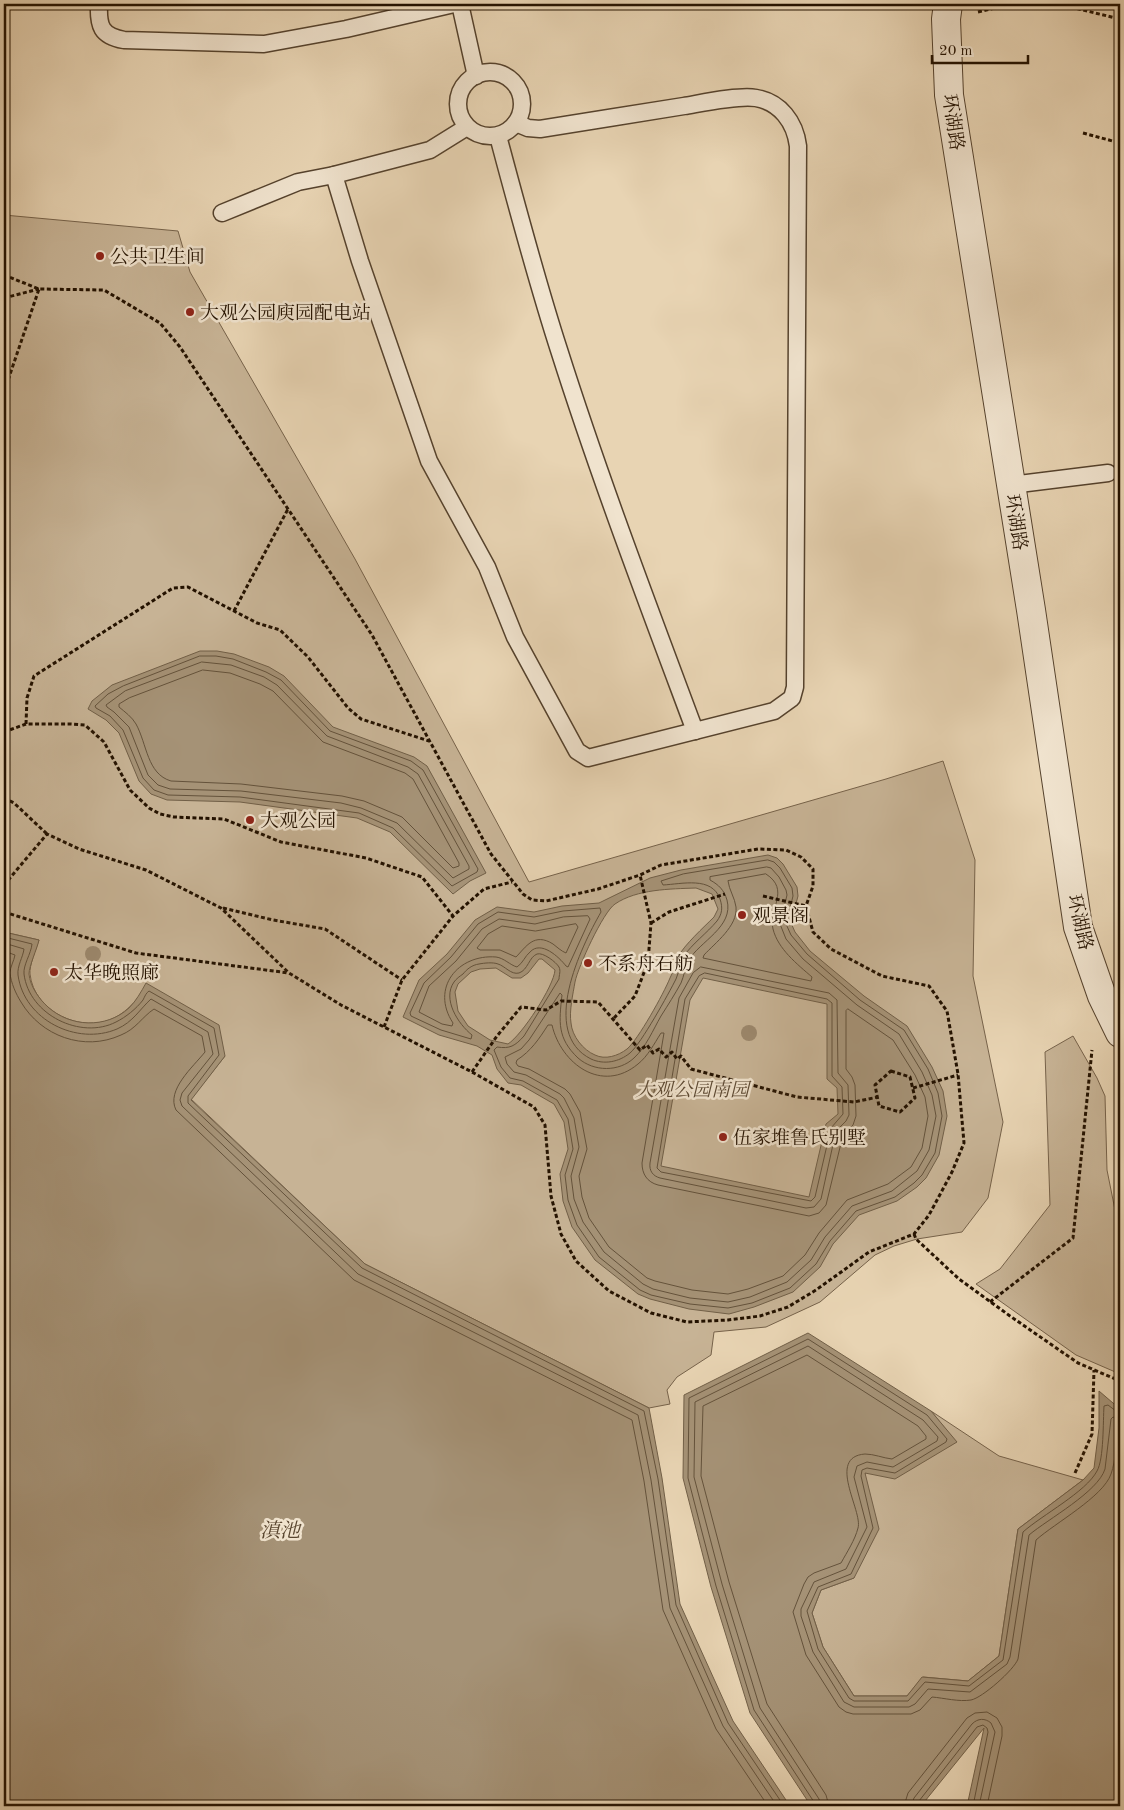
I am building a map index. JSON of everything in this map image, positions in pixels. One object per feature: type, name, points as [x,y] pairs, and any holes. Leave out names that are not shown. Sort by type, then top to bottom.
[{"type":"street","name":"环湖路","points":[[948,4],[946,19],[949,95],[1011,485],[1078,927],[1102,996],[1120,1033]]},
{"type":"lane","points":[[99,4],[98,18],[102,30],[112,38],[124,40],[264,44],[346,29],[454,4]]},
{"type":"lane","points":[[460,4],[476,76]]},
{"type":"lane","points":[[493,73],[504,76],[519,91],[522,102],[516,123],[508,131],[498,136],[476,133],[467,127],[458,107],[459,96],[464,86],[476,76],[493,73]]},
{"type":"lane","points":[[334,175],[360,261],[429,461],[487,567],[515,637],[577,751],[588,758],[774,711],[792,698],[795,687],[797,134],[792,123],[776,106],[754,97],[718,100],[540,129],[528,128],[516,123]]},
{"type":"lane","points":[[222,213],[298,182],[334,175],[430,150],[467,127]]},
{"type":"lane","points":[[498,136],[535,272],[566,371],[623,537],[695,731]]},
{"type":"lane","points":[[1011,485],[1108,473]]},
{"type":"path","points":[[1058,4],[1120,19]]},
{"type":"path","points":[[1083,133],[1120,142]]},
{"type":"path","points":[[4,276],[39,289]]},
{"type":"path","points":[[4,392],[39,289]]},
{"type":"path","points":[[4,298],[39,289],[104,290],[160,323],[180,347],[372,635],[491,854],[523,894],[532,900],[546,901],[598,889],[640,875],[661,865],[758,849],[786,850],[801,857],[813,869],[813,886],[806,906],[814,932],[831,949],[882,976],[929,986],[947,1011],[958,1074],[964,1143],[930,1216],[914,1234],[870,1252],[788,1307],[760,1316],[687,1322],[651,1312],[609,1291],[576,1261],[561,1234],[550,1196],[545,1125],[534,1107],[472,1072],[341,1004],[289,973],[221,908]]},
{"type":"path","points":[[234,611],[288,510]]},
{"type":"path","points":[[26,724],[27,698],[34,676],[173,588],[188,587],[256,623],[280,630],[308,657],[348,708],[361,719],[430,741]]},
{"type":"path","points":[[4,732],[26,724],[84,725],[104,742],[130,790],[149,808],[160,814],[174,817],[224,819],[281,842],[366,858],[422,877],[453,916]]},
{"type":"path","points":[[4,798],[14,803],[47,834],[79,849],[146,870],[221,908],[273,920],[326,928],[402,980]]},
{"type":"path","points":[[4,885],[47,834]]},
{"type":"path","points":[[614,1018],[635,996],[648,962],[651,923],[640,875]]},
{"type":"path","points":[[384,1027],[402,980],[453,916],[484,889],[512,882]]},
{"type":"path","points":[[651,923],[669,912],[725,894]]},
{"type":"path","points":[[762,896],[806,906]]},
{"type":"path","points":[[4,912],[136,953],[289,973]]},
{"type":"path","points":[[472,1072],[497,1036],[521,1007],[546,1010],[561,1000],[598,1002],[614,1018],[640,1050],[647,1045],[653,1053],[659,1049],[666,1058],[672,1052],[677,1059],[681,1056],[691,1069],[797,1096],[854,1102],[878,1097]]},
{"type":"path","points":[[990,1302],[1073,1238],[1092,1050]]},
{"type":"path","points":[[890,1070],[910,1077],[913,1088],[915,1098],[900,1112],[879,1106],[875,1085],[890,1070]]},
{"type":"path","points":[[913,1088],[958,1074]]},
{"type":"path","points":[[914,1234],[916,1239],[959,1279],[990,1302],[1078,1363],[1120,1381]]},
{"type":"path","points":[[1075,1473],[1092,1434],[1094,1370]]},
{"type":"green space","name":"大观公园南园","points":[[4,215],[178,231],[190,272],[355,559],[529,882],[943,761],[975,860],[973,976],[1003,1122],[988,1198],[962,1232],[917,1239],[894,1246],[875,1255],[820,1302],[766,1327],[714,1332],[711,1355],[677,1377],[667,1390],[670,1404],[649,1408],[365,1264],[191,1099],[225,1056],[138,998],[114,1018],[88,1023],[74,1021],[62,1016],[50,1009],[40,999],[33,987],[30,974],[39,940],[4,932]]},
{"type":"green space","points":[[1073,1036],[1105,1096],[1107,1170],[1120,1235],[1120,1374],[1076,1355],[976,1284],[1000,1269],[1050,1205],[1045,1052]]},
{"type":"green space","points":[[931,1411],[999,1456],[1083,1480],[1018,1529],[999,1656],[968,1681],[923,1677],[907,1696],[854,1696],[823,1647],[812,1613],[821,1590],[854,1578],[865,1473],[956,1442]]},
{"type":"water","points":[[200,651],[234,654],[269,667],[284,676],[333,727],[414,757],[427,766],[486,873],[470,881],[453,894],[390,832],[357,818],[240,802],[167,800],[151,794],[139,781],[119,733],[106,720],[88,709],[92,701],[112,685]]},
{"type":"water","points":[[768,855],[777,858],[783,864],[797,887],[798,896],[791,923],[795,932],[810,951],[864,996],[907,1026],[932,1067],[943,1091],[947,1116],[939,1155],[926,1178],[917,1187],[897,1201],[859,1215],[833,1244],[820,1267],[793,1292],[754,1307],[729,1314],[689,1309],[650,1299],[638,1294],[595,1260],[572,1227],[563,1201],[560,1174],[568,1149],[564,1122],[554,1104],[521,1085],[508,1083],[497,1069],[492,1055],[477,1046],[439,1035],[403,1017],[419,980],[447,954],[475,920],[497,907],[534,912],[562,906],[599,903],[650,878],[681,870]],"holes":[[[696,888],[712,894],[718,909],[714,917],[694,936],[681,952],[662,994],[644,1027],[632,1044],[616,1055],[603,1057],[586,1050],[573,1033],[571,1008],[577,975],[604,917],[615,904],[633,895],[654,891]],[[539,959],[542,959],[555,970],[543,998],[529,1021],[514,1039],[508,1044],[490,1040],[468,1026],[458,1011],[455,992],[458,984],[471,972],[480,969],[496,968],[512,978],[521,978],[528,973]],[[703,978],[827,1004],[827,1079],[837,1088],[838,1114],[826,1124],[809,1197],[661,1166],[690,1000]]]},
{"type":"water","name":"滇池","points":[[4,932],[39,940],[29,971],[31,983],[48,1007],[67,1019],[88,1023],[110,1020],[129,1008],[146,983],[219,1025],[225,1056],[191,1100],[365,1264],[649,1408],[662,1478],[680,1604],[733,1721],[790,1806],[4,1806]]},
{"type":"water","points":[[808,1333],[931,1411],[957,1442],[895,1479],[865,1473],[879,1529],[854,1578],[821,1590],[812,1613],[823,1647],[854,1696],[907,1696],[922,1677],[968,1681],[999,1656],[1018,1529],[1083,1480],[1094,1468],[1099,1428],[1099,1391],[1120,1409],[1120,1806],[967,1806],[984,1728],[921,1806],[811,1806],[750,1713],[711,1587],[683,1478],[684,1395]]},
{"type":"place","name":"公共卫生间","points":[[100,256]]},
{"type":"place","name":"大观公园庾园配电站","points":[[190,312]]},
{"type":"place","name":"大观公园","points":[[250,820]]},
{"type":"place","name":"观景阁","points":[[742,915]]},
{"type":"place","name":"不系舟石舫","points":[[588,963]]},
{"type":"place","name":"太华晚照廊","points":[[54,972]]},
{"type":"place","name":"伍家堆鲁氏别墅","points":[[723,1137]]}]
